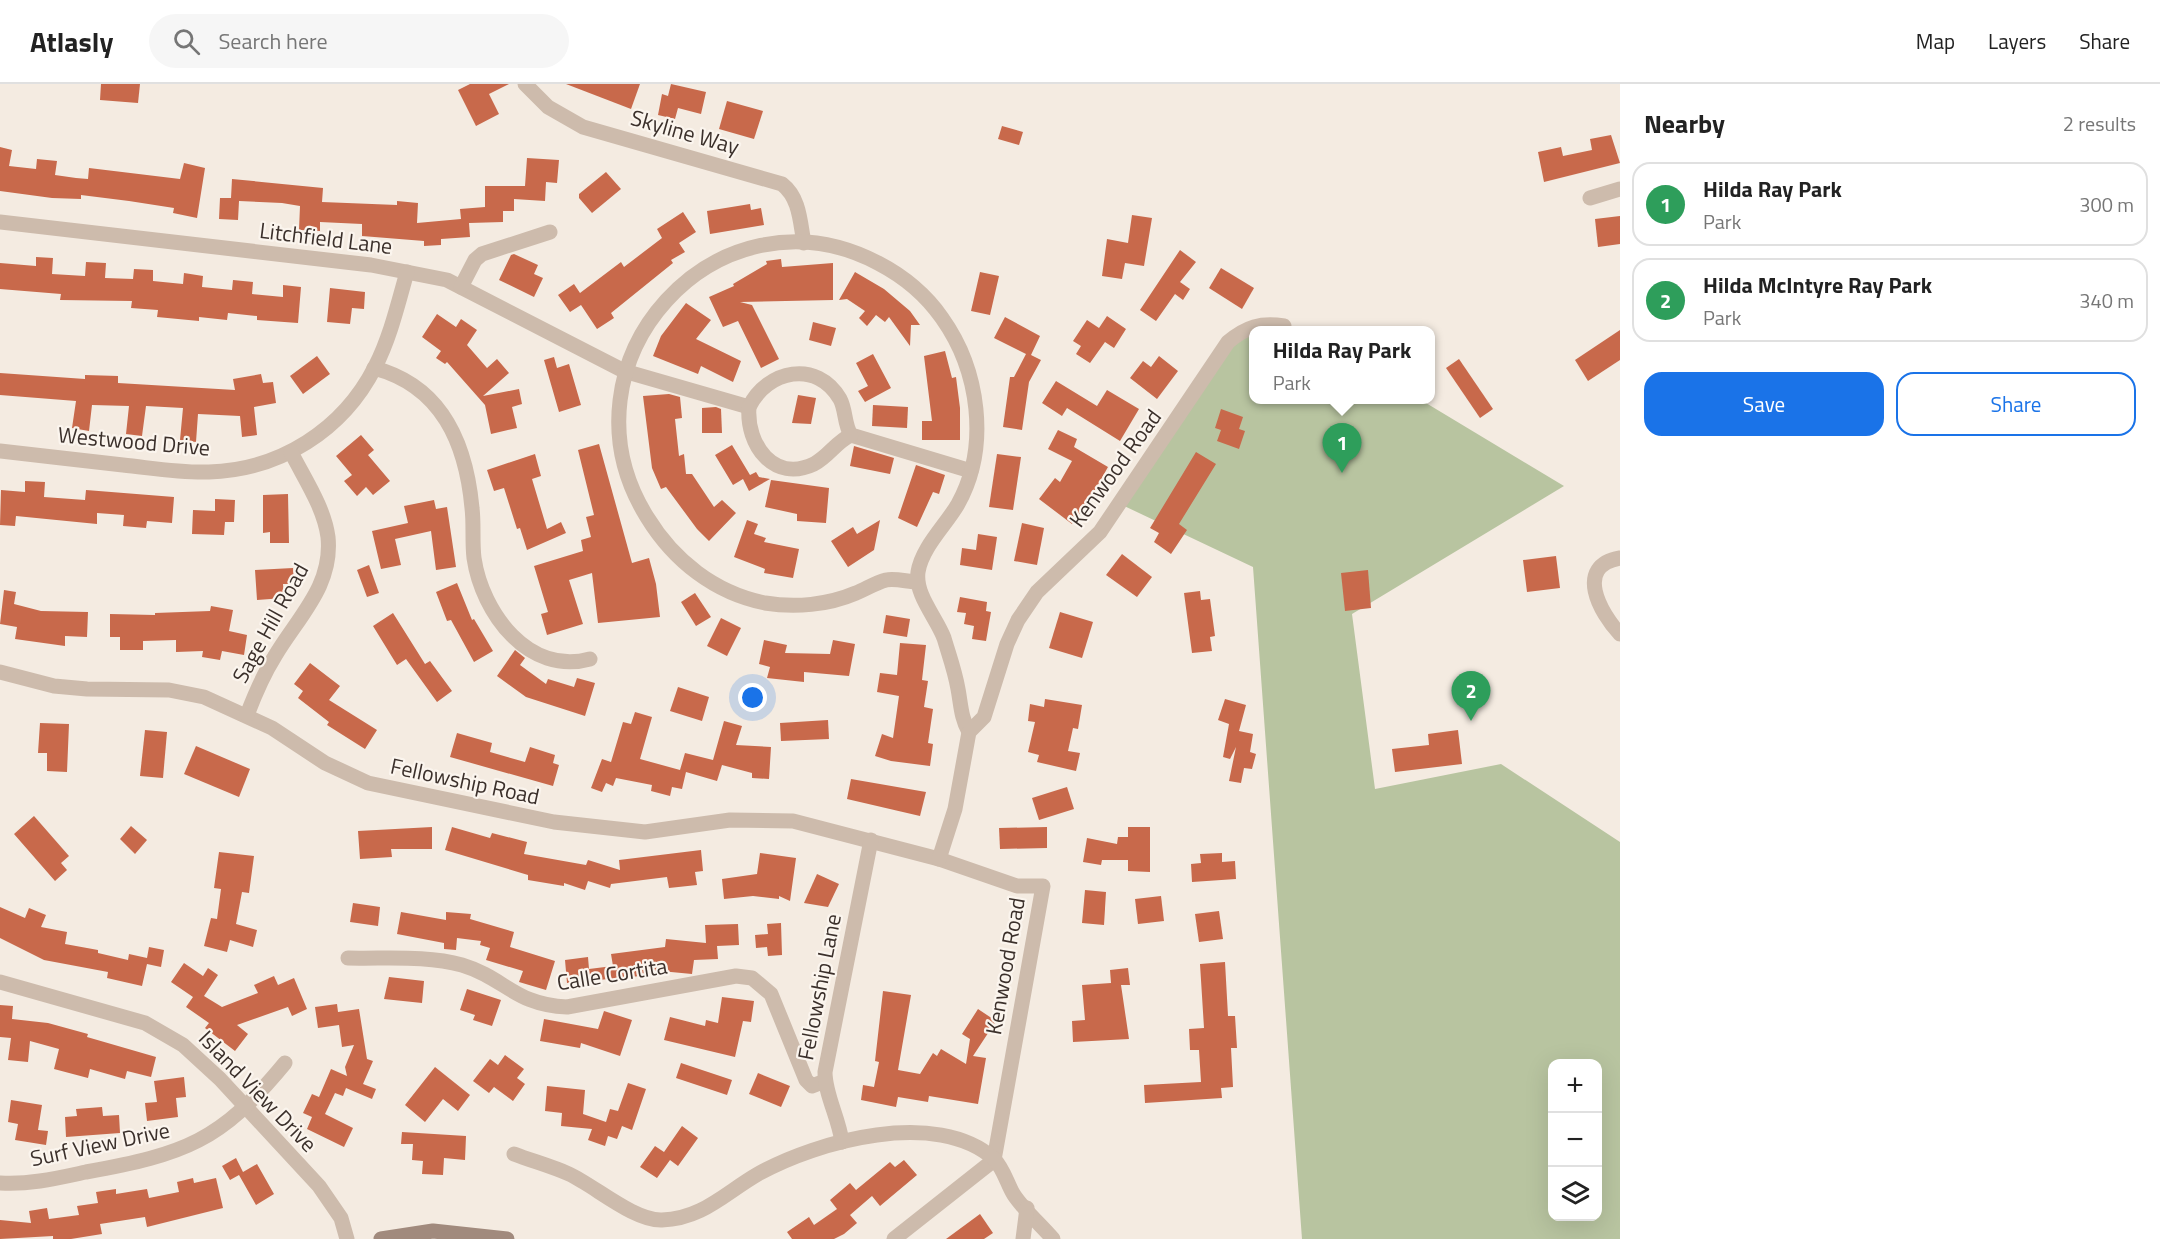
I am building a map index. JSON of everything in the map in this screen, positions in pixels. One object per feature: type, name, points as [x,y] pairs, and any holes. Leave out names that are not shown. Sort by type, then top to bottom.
[{"type":"main road","points":[[381,1239],[433,1231],[507,1239]]},
{"type":"street","name":"Skyline Way","points":[[525,84],[548,107],[583,127],[782,184],[794,196],[797,204],[804,243]]},
{"type":"street","points":[[1590,198],[1620,189]]},
{"type":"street","name":"Litchfield Lane","points":[[0,222],[371,265],[432,275],[461,287],[624,371],[749,406]]},
{"type":"street","points":[[461,287],[475,260],[482,254],[550,232]]},
{"type":"street","points":[[918,582],[890,579],[827,602],[785,605],[742,597],[708,581],[672,550],[654,530],[629,482],[622,456],[618,408],[624,371],[640,336],[653,315],[672,294],[694,276],[726,258],[753,248],[804,243],[842,248],[886,267],[924,296],[941,315],[964,357],[972,384],[977,422],[971,471],[956,507],[919,567],[918,582],[919,590],[938,624],[948,651],[958,688],[962,717],[969,732]]},
{"type":"street","name":"Westwood Drive","points":[[0,451],[171,471],[207,472],[252,466],[291,452],[319,435],[354,401],[374,369],[384,347],[407,272]]},
{"type":"street","name":"Kenwood Road","points":[[1258,326],[1273,324],[1284,326]]},
{"type":"street","name":"Kenwood Road","points":[[994,1160],[1042,886],[1017,886],[939,859],[955,809],[969,732],[984,717],[1007,644],[1018,620],[1037,592],[1101,532],[1152,459],[1223,349],[1249,328]]},
{"type":"street","points":[[374,369],[394,374],[425,394],[439,408],[448,423],[462,454],[468,481],[478,579],[502,625],[531,651],[553,662],[591,659]]},
{"type":"street","points":[[851,435],[840,399],[825,382],[811,375],[788,374],[774,378],[761,388],[749,406],[750,437],[769,460],[783,466],[798,468],[813,465],[826,457],[841,440],[851,435],[971,471]]},
{"type":"street","name":"Sage Hill Road","points":[[247,715],[275,655],[309,608],[326,572],[328,535],[323,516],[291,452]]},
{"type":"street","points":[[1620,558],[1605,563],[1594,581],[1596,596],[1603,612],[1620,634]]},
{"type":"street","name":"Fellowship Road","points":[[0,672],[65,687],[190,693],[247,715],[272,728],[325,763],[368,783],[554,822],[645,832],[757,819],[793,821],[939,859]]},
{"type":"street","name":"Fellowship Lane","points":[[842,1142],[839,1120],[825,1081],[871,840]]},
{"type":"street","name":"Calle Cortita","points":[[348,958],[441,961],[461,965],[521,998],[548,1006],[567,1007],[736,976],[752,978],[771,994],[806,1080],[812,1086],[825,1081]]},
{"type":"street","name":"Island View Drive","points":[[0,982],[145,1023],[164,1032],[202,1061],[319,1186],[341,1218],[346,1239]]},
{"type":"street","name":"Surf View Drive","points":[[0,1184],[30,1183],[146,1161],[171,1154],[217,1131],[245,1107],[285,1063]]},
{"type":"street","points":[[514,1154],[569,1174],[645,1217],[658,1220],[696,1214],[760,1173],[810,1151],[842,1142],[890,1135],[956,1137],[994,1160],[1014,1195],[1053,1239]]},
{"type":"street","points":[[894,1239],[994,1160]]},
{"type":"street","points":[[1023,1239],[1027,1208]]},
{"type":"green space","points":[[1249,327],[1249,404],[1428,404],[1564,486],[1352,614],[1375,789],[1501,764],[1620,842],[1620,1239],[1302,1239],[1253,567],[1120,504],[1228,342]]},
{"type":"building","points":[[101,84],[140,84],[138,103],[100,100]]},
{"type":"building","points":[[470,84],[509,84],[489,94],[499,114],[476,126],[458,90]]},
{"type":"building","points":[[566,84],[640,84],[631,109]]},
{"type":"building","points":[[671,84],[706,92],[701,114],[678,108],[675,119],[658,115],[662,94],[668,96]]},
{"type":"building","points":[[727,101],[763,111],[754,139],[719,129]]},
{"type":"building","points":[[1002,126],[1023,132],[1019,145],[998,139]]},
{"type":"building","points":[[1611,135],[1620,163],[1544,182],[1538,152],[1561,147],[1563,156],[1592,150],[1590,139]]},
{"type":"building","points":[[0,147],[12,150],[9,166],[36,169],[37,159],[57,161],[55,175],[76,178],[88,179],[89,168],[180,179],[184,163],[205,168],[197,218],[173,213],[174,208],[129,201],[81,195],[81,199],[52,198],[0,191]]},
{"type":"building","points":[[527,158],[559,160],[557,183],[546,182],[545,201],[514,199],[514,211],[503,211],[503,222],[469,223],[470,237],[441,239],[441,245],[424,246],[424,241],[362,236],[362,224],[320,222],[320,231],[299,230],[300,206],[282,203],[239,201],[238,220],[219,219],[220,198],[231,198],[232,179],[323,188],[322,202],[397,205],[397,201],[418,203],[417,223],[461,219],[460,209],[485,207],[485,186],[525,186]]},
{"type":"building","points":[[606,172],[621,189],[592,213],[579,198],[579,194]]},
{"type":"building","points":[[750,204],[751,210],[761,208],[764,225],[710,234],[707,211]]},
{"type":"building","points":[[683,212],[696,232],[679,243],[685,252],[671,260],[673,263],[611,313],[614,318],[597,329],[581,305],[570,312],[558,295],[574,284],[580,293],[621,262],[624,267],[662,238],[657,229]]},
{"type":"building","points":[[1132,215],[1152,218],[1144,266],[1125,263],[1122,279],[1102,276],[1107,239],[1128,243]]},
{"type":"building","points":[[1620,216],[1620,244],[1598,247],[1595,219]]},
{"type":"building","points":[[1180,250],[1196,262],[1180,282],[1190,289],[1183,300],[1175,294],[1156,321],[1140,310]]},
{"type":"building","points":[[514,254],[538,265],[534,274],[543,278],[534,297],[499,280],[511,255]]},
{"type":"building","points":[[36,257],[53,258],[52,274],[85,276],[86,262],[106,263],[105,278],[133,279],[134,269],[153,270],[153,281],[183,284],[184,273],[203,276],[202,287],[232,290],[233,280],[253,282],[252,294],[283,297],[283,285],[301,287],[298,323],[257,320],[257,316],[228,313],[227,320],[199,317],[199,321],[157,317],[158,310],[131,308],[132,301],[60,300],[61,294],[0,289],[0,263],[36,266]]},
{"type":"building","points":[[781,259],[782,267],[833,263],[833,300],[740,302],[752,305],[779,359],[761,368],[738,321],[723,327],[709,297],[734,286],[733,284],[767,264],[766,261]]},
{"type":"building","points":[[1221,268],[1254,288],[1242,309],[1209,288]]},
{"type":"building","points":[[855,272],[884,289],[910,311],[920,325],[911,325],[910,346],[889,317],[885,322],[876,315],[867,326],[859,318],[865,311],[847,299],[839,300]]},
{"type":"building","points":[[980,272],[999,276],[990,315],[971,311]]},
{"type":"building","points":[[330,288],[365,292],[364,309],[352,308],[350,324],[327,322]]},
{"type":"building","points":[[686,303],[711,320],[696,339],[741,361],[733,382],[701,366],[698,374],[653,356],[661,336]]},
{"type":"building","points":[[437,314],[456,327],[461,319],[477,330],[467,345],[487,368],[497,359],[509,373],[483,396],[519,389],[522,404],[512,407],[517,428],[491,434],[485,405],[447,362],[445,364],[436,358],[441,351],[422,337]]},
{"type":"building","points":[[1107,316],[1126,329],[1114,348],[1105,342],[1090,363],[1076,354],[1081,346],[1073,341],[1087,320],[1099,328]]},
{"type":"building","points":[[1005,317],[1040,336],[1031,355],[1041,360],[1029,382],[1022,430],[1003,427],[1010,377],[1014,377],[1026,354],[994,338]]},
{"type":"building","points":[[813,322],[836,328],[831,346],[809,340]]},
{"type":"building","points":[[1620,330],[1620,360],[1588,381],[1575,360]]},
{"type":"building","points":[[945,351],[952,378],[956,377],[960,408],[960,440],[922,440],[922,421],[932,421],[924,356]]},
{"type":"building","points":[[873,354],[891,388],[865,402],[858,391],[868,386],[856,363]]},
{"type":"building","points":[[317,356],[330,374],[303,394],[290,376]]},
{"type":"building","points":[[1159,356],[1178,371],[1157,399],[1130,378],[1143,361],[1151,367]]},
{"type":"building","points":[[554,357],[557,368],[569,364],[581,405],[559,412],[544,360]]},
{"type":"building","points":[[1459,359],[1493,409],[1480,418],[1446,368]]},
{"type":"building","points":[[0,373],[85,379],[85,375],[118,376],[118,383],[235,390],[233,379],[261,374],[263,383],[273,382],[276,403],[254,407],[257,435],[242,437],[240,416],[198,414],[196,442],[180,440],[183,408],[146,406],[142,436],[126,434],[129,406],[92,405],[89,431],[72,428],[76,401],[0,395]]},
{"type":"building","points":[[1056,381],[1097,406],[1107,390],[1139,409],[1120,441],[1067,408],[1062,416],[1042,403]]},
{"type":"building","points":[[669,394],[680,397],[682,418],[675,419],[679,456],[684,454],[686,474],[692,474],[714,507],[722,500],[736,513],[709,541],[697,529],[666,487],[661,489],[652,468],[643,396]]},
{"type":"building","points":[[798,395],[816,398],[811,424],[792,423]]},
{"type":"building","points":[[873,405],[908,407],[907,428],[872,426]]},
{"type":"building","points":[[702,408],[721,409],[722,433],[702,433]]},
{"type":"building","points":[[1221,409],[1243,417],[1239,429],[1245,431],[1239,449],[1217,441],[1221,430],[1215,428]]},
{"type":"building","points":[[1058,430],[1077,439],[1074,447],[1108,467],[1087,504],[1072,524],[1039,499],[1055,478],[1060,482],[1072,461],[1048,449]]},
{"type":"building","points":[[361,435],[374,450],[368,455],[390,481],[373,495],[366,487],[357,496],[344,481],[352,475],[336,456]]},
{"type":"building","points":[[599,444],[632,563],[649,558],[656,584],[660,617],[598,623],[592,573],[569,580],[583,624],[547,635],[541,614],[548,612],[534,566],[583,551],[581,540],[591,537],[586,517],[594,515],[578,450]]},
{"type":"building","points":[[732,445],[750,475],[756,472],[759,477],[770,479],[749,491],[743,479],[733,485],[715,455]]},
{"type":"building","points":[[854,446],[894,458],[890,474],[850,466]]},
{"type":"building","points":[[1196,452],[1216,464],[1179,524],[1187,530],[1171,554],[1154,542],[1159,533],[1150,528]]},
{"type":"building","points":[[535,454],[541,476],[532,479],[547,529],[561,522],[566,533],[527,550],[520,528],[517,529],[504,488],[494,491],[487,470]]},
{"type":"building","points":[[997,454],[1021,457],[1013,510],[989,507]]},
{"type":"building","points":[[916,465],[945,475],[939,494],[933,492],[917,527],[898,518]]},
{"type":"building","points":[[771,480],[829,488],[826,523],[797,521],[797,514],[765,507]]},
{"type":"building","points":[[25,481],[45,482],[44,497],[85,500],[86,490],[174,497],[172,523],[147,521],[146,528],[123,526],[124,515],[97,513],[97,524],[16,516],[15,526],[0,525],[1,490],[25,492]]},
{"type":"building","points":[[288,494],[289,543],[270,543],[270,532],[263,533],[263,495]]},
{"type":"building","points":[[215,499],[235,500],[234,522],[225,522],[224,535],[192,534],[193,510],[215,511]]},
{"type":"building","points":[[434,500],[436,509],[447,507],[456,567],[436,570],[431,531],[395,539],[401,565],[381,569],[372,531],[408,523],[404,506]]},
{"type":"building","points":[[747,520],[758,524],[754,534],[766,538],[764,542],[799,549],[793,578],[764,573],[765,569],[734,557]]},
{"type":"building","points":[[880,520],[874,550],[848,567],[831,541],[853,527],[857,534]]},
{"type":"building","points":[[1022,523],[1044,528],[1037,565],[1014,561]]},
{"type":"building","points":[[978,534],[997,537],[992,570],[960,565],[962,548],[976,550]]},
{"type":"building","points":[[1122,554],[1152,577],[1137,597],[1106,575]]},
{"type":"building","points":[[1556,556],[1560,588],[1527,592],[1523,560]]},
{"type":"building","points":[[369,565],[379,593],[367,597],[357,570]]},
{"type":"building","points":[[293,568],[294,584],[283,584],[284,598],[257,600],[255,570]]},
{"type":"building","points":[[1368,570],[1371,608],[1345,611],[1341,573]]},
{"type":"building","points":[[457,583],[472,620],[474,619],[493,651],[474,662],[451,620],[447,621],[436,592]]},
{"type":"building","points":[[4,590],[16,592],[14,604],[41,611],[88,612],[87,637],[65,636],[65,646],[15,639],[17,627],[0,624]]},
{"type":"building","points":[[1200,591],[1201,600],[1210,599],[1215,636],[1210,637],[1212,651],[1192,653],[1184,593]]},
{"type":"building","points":[[695,593],[711,617],[696,626],[681,602]]},
{"type":"building","points":[[960,597],[987,602],[986,611],[991,612],[986,641],[972,639],[974,626],[964,624],[966,613],[957,612]]},
{"type":"building","points":[[211,606],[233,610],[229,631],[247,635],[244,655],[222,651],[220,660],[202,657],[203,651],[176,652],[176,640],[143,641],[143,650],[120,650],[120,637],[110,637],[110,614],[155,615],[155,613],[210,611]]},
{"type":"building","points":[[1060,612],[1093,622],[1082,658],[1049,648]]},
{"type":"building","points":[[393,613],[425,664],[430,661],[452,691],[437,702],[406,659],[397,665],[373,626]]},
{"type":"building","points":[[886,615],[910,619],[907,637],[883,633]]},
{"type":"building","points":[[721,618],[741,628],[727,656],[707,646]]},
{"type":"building","points":[[764,640],[787,645],[785,653],[830,654],[833,640],[855,644],[849,676],[804,672],[804,682],[767,678],[770,667],[759,664]]},
{"type":"building","points":[[900,643],[926,645],[922,680],[928,681],[924,707],[933,709],[928,743],[933,744],[930,766],[891,761],[875,756],[882,734],[893,738],[899,696],[877,692],[880,673],[897,675]]},
{"type":"building","points":[[515,650],[525,658],[520,665],[546,684],[548,679],[574,687],[577,678],[595,683],[585,716],[526,697],[497,676]]},
{"type":"building","points":[[310,663],[340,686],[329,700],[377,730],[365,749],[327,725],[329,722],[298,698],[303,691],[294,684]]},
{"type":"building","points":[[678,687],[709,697],[702,721],[670,711]]},
{"type":"building","points":[[1045,699],[1082,705],[1078,729],[1073,728],[1068,751],[1080,753],[1076,771],[1037,762],[1039,755],[1028,752],[1035,722],[1028,721],[1030,704],[1044,707]]},
{"type":"building","points":[[1225,699],[1246,705],[1239,731],[1253,734],[1250,752],[1256,754],[1252,769],[1244,768],[1241,783],[1229,781],[1236,747],[1230,759],[1223,757],[1229,724],[1218,720]]},
{"type":"building","points":[[635,712],[652,717],[640,759],[680,770],[685,753],[713,760],[724,721],[742,726],[736,745],[771,747],[769,779],[752,778],[752,773],[722,765],[717,781],[686,772],[682,789],[672,787],[670,796],[651,791],[652,785],[616,778],[613,786],[606,783],[602,792],[591,788],[602,759],[611,762],[623,722],[631,724]]},
{"type":"building","points":[[828,720],[829,739],[781,741],[780,723]]},
{"type":"building","points":[[40,723],[69,724],[67,772],[47,771],[47,753],[38,753]]},
{"type":"building","points":[[145,730],[167,732],[163,778],[140,776]]},
{"type":"building","points":[[1458,730],[1462,764],[1395,772],[1392,749],[1429,745],[1428,734]]},
{"type":"building","points":[[457,733],[492,743],[490,752],[525,762],[530,747],[555,755],[553,763],[559,765],[553,786],[450,757]]},
{"type":"building","points":[[196,746],[250,769],[239,797],[184,774]]},
{"type":"building","points":[[851,779],[926,792],[920,816],[847,799]]},
{"type":"building","points":[[1067,787],[1074,809],[1039,820],[1032,798]]},
{"type":"building","points":[[34,816],[69,856],[61,863],[67,870],[55,881],[14,834]]},
{"type":"building","points":[[131,826],[147,840],[135,854],[120,839]]},
{"type":"building","points":[[432,827],[432,849],[391,849],[392,857],[360,859],[358,831]]},
{"type":"building","points":[[452,827],[490,838],[492,833],[527,842],[524,854],[586,865],[588,860],[620,870],[619,860],[701,850],[703,871],[695,872],[697,885],[669,888],[667,877],[611,884],[610,888],[588,881],[585,890],[564,883],[564,886],[528,880],[528,875],[445,850]]},
{"type":"building","points":[[1047,827],[1047,848],[1000,849],[999,828]]},
{"type":"building","points":[[1128,827],[1150,827],[1150,872],[1128,871],[1128,860],[1102,860],[1101,865],[1083,862],[1087,838],[1117,844],[1118,837],[1128,837]]},
{"type":"building","points":[[219,852],[254,856],[249,893],[242,892],[236,924],[257,930],[253,947],[230,940],[227,952],[204,946],[211,918],[217,919],[221,889],[214,888]]},
{"type":"building","points":[[760,853],[796,858],[790,901],[779,896],[779,899],[753,896],[724,899],[722,879],[757,874]]},
{"type":"building","points":[[1222,853],[1222,862],[1235,861],[1236,879],[1192,882],[1191,864],[1201,863],[1200,854]]},
{"type":"building","points":[[817,874],[839,884],[828,907],[804,903]]},
{"type":"building","points":[[1085,890],[1106,892],[1104,925],[1082,923]]},
{"type":"building","points":[[1161,896],[1164,921],[1138,924],[1135,899]]},
{"type":"building","points":[[353,903],[380,907],[378,926],[350,922]]},
{"type":"building","points":[[0,907],[25,918],[29,908],[46,915],[41,927],[67,932],[65,944],[98,950],[98,953],[128,960],[129,954],[147,958],[149,947],[164,950],[161,967],[147,964],[142,986],[107,978],[108,972],[44,960],[0,938]]},
{"type":"building","points":[[1219,911],[1223,939],[1199,942],[1195,914]]},
{"type":"building","points":[[401,912],[446,920],[446,912],[471,914],[470,919],[514,932],[510,947],[555,961],[546,990],[519,982],[523,971],[486,960],[490,948],[480,945],[481,941],[457,938],[456,950],[444,949],[444,943],[397,934]]},
{"type":"building","points":[[781,923],[782,955],[768,956],[767,947],[756,948],[755,935],[768,934],[767,924]]},
{"type":"building","points":[[738,924],[739,945],[717,946],[718,959],[694,960],[692,974],[650,970],[651,975],[567,983],[565,960],[588,957],[589,969],[613,966],[611,954],[665,947],[666,939],[706,943],[705,925]]},
{"type":"building","points":[[1225,962],[1228,1016],[1235,1016],[1237,1048],[1231,1048],[1233,1087],[1221,1088],[1222,1098],[1145,1103],[1144,1085],[1201,1082],[1199,1050],[1190,1050],[1189,1029],[1204,1028],[1200,964]]},
{"type":"building","points":[[184,963],[203,976],[208,968],[218,975],[204,996],[222,1007],[258,993],[254,985],[274,976],[278,985],[294,978],[307,1009],[292,1016],[288,1007],[237,1025],[248,1034],[235,1051],[205,1028],[209,1023],[186,1007],[193,997],[171,982]]},
{"type":"building","points":[[1128,968],[1130,985],[1121,985],[1129,1039],[1073,1042],[1072,1021],[1085,1020],[1082,985],[1111,983],[1110,970]]},
{"type":"building","points":[[389,977],[424,981],[422,1003],[384,999]]},
{"type":"building","points":[[467,989],[501,1000],[492,1026],[473,1020],[475,1015],[460,1010]]},
{"type":"building","points":[[883,991],[911,995],[898,1070],[920,1074],[933,1053],[937,1056],[941,1049],[966,1064],[970,1039],[962,1034],[978,1009],[996,1021],[973,1056],[986,1058],[978,1104],[929,1096],[928,1102],[898,1097],[896,1107],[861,1100],[863,1085],[874,1087],[879,1062],[875,1061]]},
{"type":"building","points":[[722,997],[754,1001],[751,1022],[743,1021],[735,1057],[664,1040],[670,1017],[705,1026],[706,1020],[718,1023]]},
{"type":"building","points":[[337,1004],[338,1012],[359,1009],[367,1059],[373,1061],[363,1084],[376,1089],[372,1099],[346,1088],[343,1096],[335,1093],[325,1114],[353,1128],[344,1147],[307,1129],[312,1117],[303,1113],[312,1094],[319,1097],[331,1069],[347,1076],[345,1067],[354,1045],[342,1047],[339,1025],[318,1028],[315,1007]]},
{"type":"building","points":[[0,1005],[13,1006],[12,1019],[48,1023],[156,1057],[151,1077],[127,1071],[125,1079],[90,1069],[88,1078],[54,1069],[59,1049],[30,1041],[28,1062],[8,1060],[11,1038],[0,1037]]},
{"type":"building","points":[[604,1011],[632,1020],[620,1056],[581,1043],[580,1048],[540,1041],[544,1019],[598,1029]]},
{"type":"building","points":[[505,1055],[524,1069],[517,1078],[525,1084],[513,1101],[494,1087],[489,1093],[473,1081],[490,1059],[498,1065]]},
{"type":"building","points":[[681,1063],[732,1080],[727,1095],[676,1078]]},
{"type":"building","points":[[435,1067],[470,1095],[458,1111],[443,1099],[425,1122],[405,1105]]},
{"type":"building","points":[[758,1073],[790,1086],[781,1107],[749,1094]]},
{"type":"building","points":[[184,1077],[186,1097],[176,1098],[178,1117],[147,1121],[145,1103],[157,1102],[154,1081]]},
{"type":"building","points":[[628,1083],[646,1089],[632,1130],[622,1126],[617,1139],[608,1136],[605,1146],[588,1140],[592,1129],[561,1126],[562,1113],[545,1111],[547,1086],[585,1090],[583,1114],[606,1122],[610,1109],[618,1111]]},
{"type":"building","points":[[11,1100],[42,1105],[38,1130],[48,1131],[46,1145],[15,1140],[18,1124],[8,1122]]},
{"type":"building","points":[[102,1107],[103,1116],[119,1115],[120,1133],[66,1137],[65,1117],[77,1116],[76,1109]]},
{"type":"building","points":[[682,1126],[698,1138],[678,1166],[670,1160],[657,1178],[640,1167],[655,1146],[664,1152]]},
{"type":"building","points":[[402,1132],[466,1136],[465,1160],[444,1158],[443,1175],[422,1174],[423,1161],[412,1160],[413,1144],[401,1144]]},
{"type":"building","points":[[236,1158],[243,1172],[257,1164],[274,1194],[256,1205],[239,1175],[230,1180],[222,1166]]},
{"type":"building","points":[[904,1160],[917,1175],[880,1206],[872,1196],[850,1215],[857,1223],[844,1234],[834,1239],[792,1239],[787,1232],[809,1217],[814,1225],[837,1209],[830,1200],[850,1183],[856,1190],[890,1162],[895,1167]]},
{"type":"building","points":[[193,1178],[194,1183],[216,1178],[223,1208],[147,1227],[145,1217],[100,1224],[102,1234],[71,1239],[53,1239],[53,1236],[0,1239],[0,1220],[31,1223],[29,1211],[47,1208],[49,1219],[79,1215],[77,1206],[98,1203],[96,1192],[116,1189],[116,1194],[147,1189],[149,1198],[179,1192],[177,1182]]},
{"type":"building","points":[[980,1214],[993,1233],[984,1239],[946,1239]]},
{"type":"place","name":"Hilda Ray Park","points":[[1342,473]]},
{"type":"place","name":"Hilda McIntyre Ray Park","points":[[1471,721]]}]
